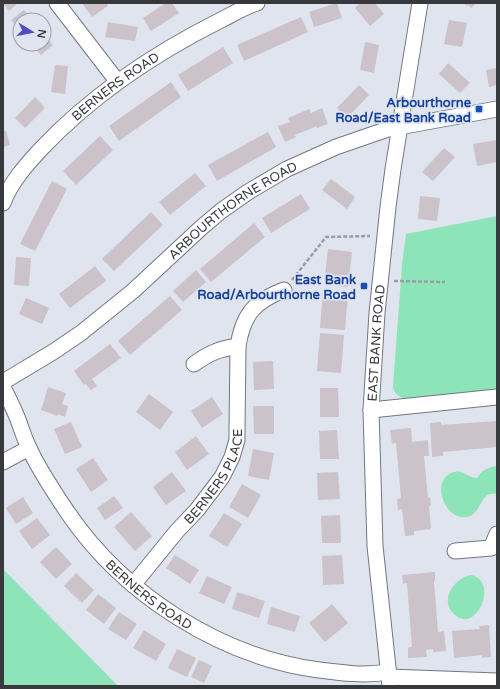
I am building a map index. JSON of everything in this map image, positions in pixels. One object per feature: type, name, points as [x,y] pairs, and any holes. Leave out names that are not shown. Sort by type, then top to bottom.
[{"type":"street","points":[[57,3],[117,81]]},
{"type":"street","name":"BERNERS ROAD","points":[[4,198],[19,175],[52,138],[74,116],[117,81],[179,43],[254,3]]},
{"type":"street","name":"EAST BANK ROAD","points":[[389,678],[375,546],[371,410],[374,347],[380,280],[393,169],[420,3]]},
{"type":"street","name":"ARBOURTHORNE ROAD","points":[[3,382],[53,352],[106,313],[133,291],[202,226],[248,192],[287,169],[355,140],[400,126],[497,109]]},
{"type":"street","name":"BERNERS PLACE","points":[[133,586],[177,532],[198,510],[222,477],[232,457],[236,440],[238,346],[244,319],[254,308],[269,296],[284,290]]},
{"type":"street","points":[[194,364],[208,354],[223,348],[238,346]]},
{"type":"street","name":"BERNERS ROAD","points":[[3,387],[29,448],[68,514],[96,548],[133,586],[163,608],[196,628],[250,653],[303,668],[342,674],[389,678],[497,681]]},
{"type":"street","points":[[371,410],[497,397]]},
{"type":"street","points":[[3,462],[29,448]]},
{"type":"street","points":[[455,551],[491,548],[497,534]]},
{"type":"path","points":[[284,290],[326,237],[385,236]]},
{"type":"path","points":[[380,280],[445,282]]},
{"type":"green space","points":[[497,216],[497,391],[405,399],[401,397],[395,393],[393,386],[402,265],[406,234]]},
{"type":"green space","points":[[497,466],[497,494],[486,496],[474,514],[469,516],[462,517],[455,515],[449,510],[442,496],[441,488],[443,481],[447,476],[457,471],[477,478],[486,469]]},
{"type":"green space","points":[[3,569],[118,686],[3,686]]},
{"type":"green space","points":[[471,575],[479,579],[484,587],[484,596],[482,605],[477,613],[470,618],[462,619],[454,614],[450,608],[448,596],[450,590],[459,580]]},
{"type":"building","points":[[3,3],[18,3],[9,11]]},
{"type":"building","points":[[82,3],[106,3],[108,6],[92,17]]},
{"type":"building","points":[[166,3],[172,3],[179,13],[151,31],[143,18]]},
{"type":"building","points":[[337,3],[342,18],[314,27],[309,12]]},
{"type":"building","points":[[360,3],[375,3],[384,14],[370,26],[355,8]]},
{"type":"building","points":[[464,3],[477,3],[471,8]]},
{"type":"building","points":[[301,17],[308,32],[244,61],[237,45]]},
{"type":"building","points":[[449,20],[467,23],[462,47],[444,44]]},
{"type":"building","points":[[108,22],[138,27],[135,41],[105,37]]},
{"type":"building","points":[[365,42],[379,45],[374,73],[360,70]]},
{"type":"building","points":[[223,47],[233,63],[188,91],[178,75]]},
{"type":"building","points":[[448,63],[470,83],[460,93],[439,74]]},
{"type":"building","points":[[55,65],[68,66],[65,94],[51,92]]},
{"type":"building","points":[[497,68],[497,85],[489,87],[486,70]]},
{"type":"building","points":[[171,82],[181,97],[119,141],[109,126]]},
{"type":"building","points":[[359,85],[369,95],[347,118],[337,108]]},
{"type":"building","points":[[35,97],[45,108],[25,128],[15,118]]},
{"type":"building","points":[[322,108],[328,124],[317,128],[317,126],[295,135],[296,137],[285,142],[278,126],[290,122],[288,118],[309,109],[311,113]]},
{"type":"building","points":[[3,131],[6,131],[10,145],[3,147]]},
{"type":"building","points":[[268,132],[276,147],[217,181],[208,165]]},
{"type":"building","points":[[100,136],[113,150],[76,185],[63,171]]},
{"type":"building","points":[[497,140],[497,162],[477,166],[473,144]]},
{"type":"building","points":[[444,148],[455,157],[433,181],[422,172]]},
{"type":"building","points":[[195,173],[206,186],[170,215],[159,202]]},
{"type":"building","points":[[331,179],[355,197],[347,209],[322,190]]},
{"type":"building","points":[[52,181],[67,189],[35,251],[20,244]]},
{"type":"building","points":[[301,194],[310,209],[271,233],[262,218]]},
{"type":"building","points":[[420,196],[440,198],[437,221],[418,219]]},
{"type":"building","points":[[151,212],[163,225],[114,271],[102,259]]},
{"type":"building","points":[[254,223],[265,237],[211,282],[200,269]]},
{"type":"building","points":[[328,249],[352,252],[348,287],[324,284]]},
{"type":"building","points":[[16,257],[31,258],[29,286],[14,285]]},
{"type":"building","points":[[95,266],[106,281],[70,308],[59,294]]},
{"type":"building","points":[[196,270],[206,282],[183,302],[173,291]]},
{"type":"building","points":[[323,292],[348,294],[345,330],[320,328]]},
{"type":"building","points":[[170,296],[182,310],[130,355],[118,341]]},
{"type":"building","points":[[26,298],[49,308],[42,324],[19,314]]},
{"type":"building","points":[[320,333],[344,335],[341,373],[317,371]]},
{"type":"building","points":[[110,344],[121,358],[92,379],[97,386],[91,390],[86,384],[84,385],[74,371]]},
{"type":"building","points":[[273,361],[274,389],[254,390],[253,362]]},
{"type":"building","points":[[48,387],[66,393],[62,404],[68,406],[65,417],[41,410]]},
{"type":"building","points":[[320,388],[338,388],[339,417],[320,417]]},
{"type":"building","points":[[149,394],[173,412],[160,430],[136,412]]},
{"type":"building","points":[[212,397],[223,414],[202,428],[191,411]]},
{"type":"building","points":[[253,406],[274,406],[274,434],[254,434]]},
{"type":"building","points":[[497,421],[497,447],[443,452],[443,456],[432,457],[430,423],[441,422],[441,425]]},
{"type":"building","points":[[71,422],[82,447],[65,454],[54,429]]},
{"type":"building","points":[[411,428],[412,442],[428,440],[429,456],[424,456],[428,498],[430,497],[431,505],[429,506],[431,529],[414,531],[414,535],[405,536],[402,509],[398,510],[397,499],[401,498],[396,443],[392,444],[390,430]]},
{"type":"building","points":[[337,430],[339,459],[320,459],[319,431]]},
{"type":"building","points":[[196,436],[209,454],[187,470],[175,452]]},
{"type":"building","points":[[253,449],[274,453],[269,480],[248,476]]},
{"type":"building","points":[[93,458],[108,480],[91,492],[76,469]]},
{"type":"building","points":[[172,472],[186,491],[166,505],[153,487]]},
{"type":"building","points":[[338,472],[340,499],[318,500],[317,473]]},
{"type":"building","points":[[242,484],[261,495],[248,518],[229,507]]},
{"type":"building","points":[[114,496],[123,508],[105,520],[97,508]]},
{"type":"building","points":[[23,497],[33,513],[16,524],[6,508]]},
{"type":"building","points":[[131,512],[152,536],[135,551],[114,527]]},
{"type":"building","points":[[224,513],[242,524],[227,547],[209,536]]},
{"type":"building","points":[[340,515],[341,543],[322,543],[321,516]]},
{"type":"building","points":[[37,518],[50,535],[32,549],[19,531]]},
{"type":"building","points":[[56,547],[72,564],[56,579],[40,562]]},
{"type":"building","points":[[175,555],[199,570],[190,584],[166,568]]},
{"type":"building","points":[[342,555],[344,584],[323,585],[322,556]]},
{"type":"building","points":[[435,572],[434,581],[438,632],[444,631],[446,651],[433,652],[433,649],[426,650],[427,657],[408,658],[408,648],[412,647],[407,583],[403,584],[402,575]]},
{"type":"building","points":[[76,573],[94,590],[82,603],[64,586]]},
{"type":"building","points":[[207,576],[232,587],[224,604],[199,593]]},
{"type":"building","points":[[237,592],[265,601],[259,618],[232,609]]},
{"type":"building","points":[[98,594],[116,608],[104,624],[86,610]]},
{"type":"building","points":[[332,604],[348,623],[325,642],[309,623]]},
{"type":"building","points":[[271,607],[300,616],[295,632],[267,624]]},
{"type":"building","points":[[119,612],[137,624],[126,640],[108,629]]},
{"type":"building","points":[[489,625],[491,657],[482,658],[482,655],[454,658],[452,631],[480,629],[479,626]]},
{"type":"building","points":[[144,630],[166,644],[156,661],[133,648]]},
{"type":"building","points":[[177,649],[196,658],[187,677],[168,668]]},
{"type":"building","points":[[199,660],[212,666],[204,683],[191,677]]},
{"type":"place","name":"Arbourthorne Road/East Bank Road","points":[[479,109]]},
{"type":"place","name":"East Bank Road/Arbourthorne Road","points":[[364,286]]}]
